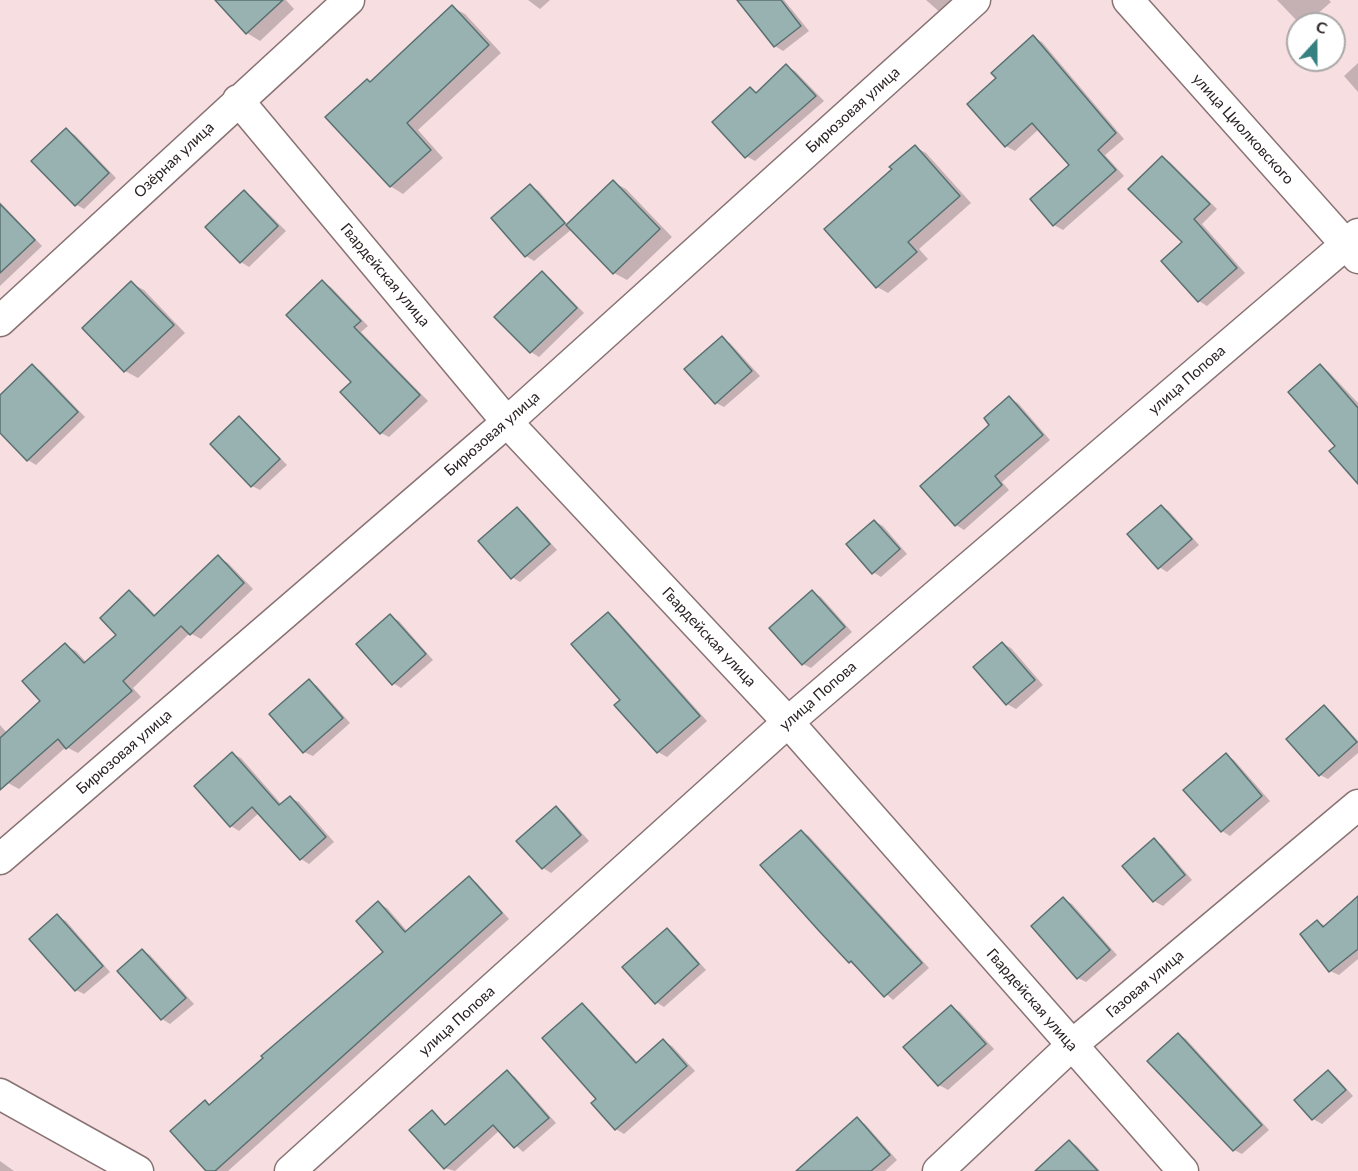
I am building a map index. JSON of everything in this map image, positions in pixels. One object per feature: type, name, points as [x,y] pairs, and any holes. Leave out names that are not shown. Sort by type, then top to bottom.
[{"type":"street","name":"Озёрная улица","points":[[0,321],[349,0]]},
{"type":"street","name":"Бирюзовая улица","points":[[0,859],[507,422],[975,0]]},
{"type":"street","name":"улица Циолковского","points":[[1128,0],[1354,246]]},
{"type":"street","name":"Гвардейская улица","points":[[238,100],[507,422],[788,722],[1183,1171]]},
{"type":"street","name":"улица Попова","points":[[290,1171],[788,722],[1354,246]]},
{"type":"street","name":"Газовая улица","points":[[938,1171],[1072,1045],[1358,805]]},
{"type":"street","points":[[0,1094],[138,1171]]},
{"type":"building","points":[[215,0],[283,0],[246,34]]},
{"type":"building","points":[[737,0],[781,0],[801,26],[774,47]]},
{"type":"building","points":[[452,5],[489,45],[407,123],[431,150],[390,187],[325,117],[367,79],[370,82]]},
{"type":"building","points":[[1033,35],[1116,133],[1098,150],[1116,170],[1053,226],[1030,199],[1069,165],[1032,123],[1005,147],[967,104],[996,78],[991,73]]},
{"type":"building","points":[[786,64],[816,96],[745,158],[712,122],[750,87],[756,93]]},
{"type":"building","points":[[66,128],[109,173],[75,206],[31,161]]},
{"type":"building","points":[[915,145],[960,196],[908,242],[917,252],[876,288],[824,229],[892,169],[889,167]]},
{"type":"building","points":[[1162,156],[1210,204],[1194,219],[1237,268],[1198,302],[1161,261],[1182,242],[1128,189]]},
{"type":"building","points":[[613,180],[660,229],[613,274],[566,225]]},
{"type":"building","points":[[530,184],[565,223],[525,257],[491,218]]},
{"type":"building","points":[[244,190],[278,226],[240,263],[205,227]]},
{"type":"building","points":[[0,204],[35,240],[0,273]]},
{"type":"building","points":[[542,271],[577,308],[530,353],[494,317]]},
{"type":"building","points":[[322,280],[361,321],[354,327],[420,395],[380,434],[340,392],[351,382],[286,315]]},
{"type":"building","points":[[131,281],[174,325],[124,372],[82,328]]},
{"type":"building","points":[[722,336],[752,371],[715,404],[684,369]]},
{"type":"building","points":[[32,364],[78,412],[27,461],[0,433],[0,395]]},
{"type":"building","points":[[1320,364],[1358,408],[1358,484],[1329,451],[1335,446],[1288,392]]},
{"type":"building","points":[[1009,396],[1043,435],[995,476],[1002,485],[955,526],[920,486],[989,425],[984,418]]},
{"type":"building","points":[[239,416],[280,459],[251,487],[210,444]]},
{"type":"building","points":[[1161,505],[1192,539],[1158,569],[1127,534]]},
{"type":"building","points":[[517,507],[550,544],[511,579],[478,541]]},
{"type":"building","points":[[874,520],[900,549],[872,574],[846,544]]},
{"type":"building","points":[[218,555],[244,583],[190,635],[181,626],[123,681],[132,691],[66,749],[58,739],[0,790],[0,738],[40,701],[22,681],[65,643],[84,663],[116,635],[100,618],[129,590],[154,616]]},
{"type":"building","points":[[812,590],[845,627],[802,665],[769,628]]},
{"type":"building","points":[[608,612],[700,716],[657,753],[614,705],[620,700],[571,644]]},
{"type":"building","points":[[390,614],[426,654],[392,685],[356,644]]},
{"type":"building","points":[[1002,642],[1035,680],[1006,705],[973,667]]},
{"type":"building","points":[[309,679],[343,718],[303,753],[269,714]]},
{"type":"building","points":[[1324,705],[1357,742],[1319,776],[1286,739]]},
{"type":"building","points":[[232,752],[279,805],[290,796],[326,837],[300,860],[252,807],[230,827],[194,786]]},
{"type":"building","points":[[1226,753],[1262,796],[1221,832],[1183,790]]},
{"type":"building","points":[[556,806],[581,835],[542,869],[516,841]]},
{"type":"building","points":[[801,830],[922,963],[884,997],[851,961],[849,963],[760,865]]},
{"type":"building","points":[[1154,838],[1185,875],[1153,902],[1122,866]]},
{"type":"building","points":[[469,876],[502,913],[215,1171],[206,1171],[170,1131],[205,1100],[209,1105],[263,1058],[261,1056],[383,952],[356,921],[378,901],[405,932]]},
{"type":"building","points":[[1358,896],[1358,949],[1329,972],[1300,934],[1317,920],[1323,927]]},
{"type":"building","points":[[1063,897],[1110,950],[1077,979],[1031,926]]},
{"type":"building","points":[[57,914],[103,966],[75,991],[29,939]]},
{"type":"building","points":[[667,928],[699,964],[655,1004],[622,967]]},
{"type":"building","points":[[142,949],[186,998],[161,1020],[117,971]]},
{"type":"building","points":[[582,1003],[636,1063],[663,1039],[687,1066],[615,1130],[591,1103],[596,1099],[542,1038]]},
{"type":"building","points":[[951,1005],[986,1044],[938,1086],[903,1047]]},
{"type":"building","points":[[1178,1033],[1262,1125],[1233,1151],[1147,1061]]},
{"type":"building","points":[[507,1070],[549,1118],[514,1148],[493,1125],[444,1169],[409,1130],[432,1110],[445,1125]]},
{"type":"building","points":[[1328,1070],[1346,1090],[1312,1120],[1294,1100]]},
{"type":"building","points":[[857,1117],[890,1155],[871,1171],[796,1171]]},
{"type":"building","points":[[1069,1140],[1098,1171],[1035,1171]]}]
